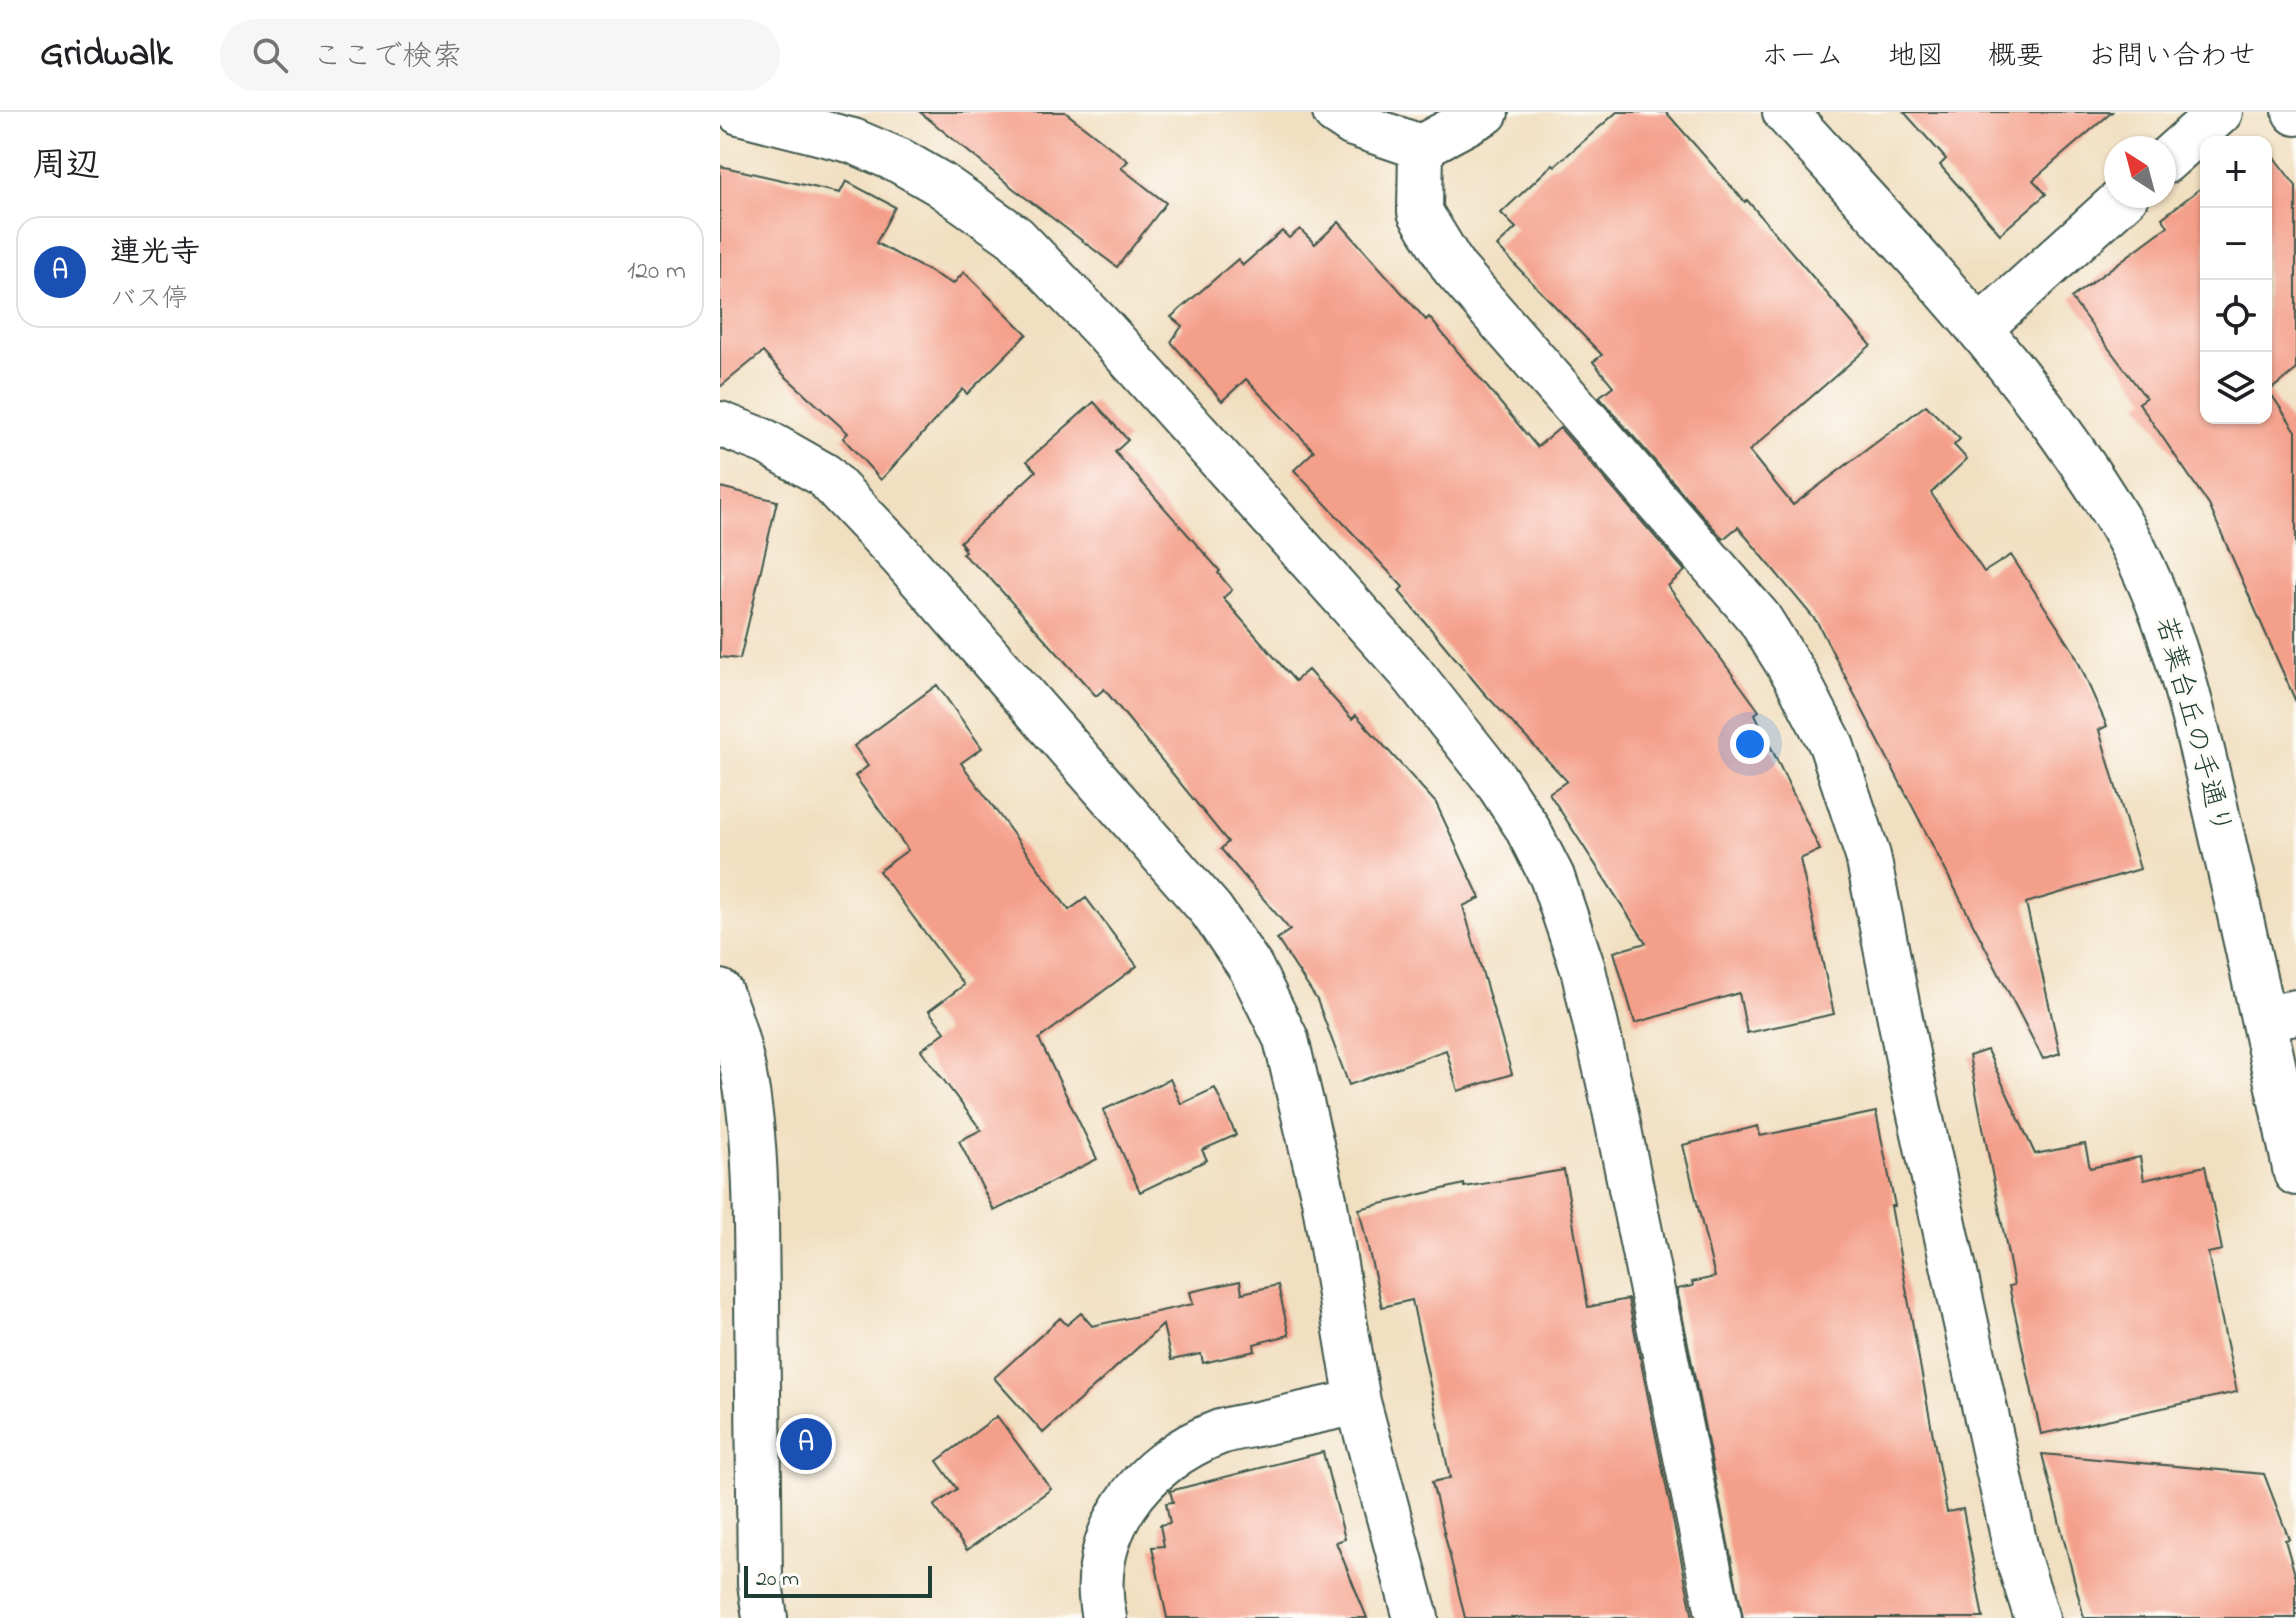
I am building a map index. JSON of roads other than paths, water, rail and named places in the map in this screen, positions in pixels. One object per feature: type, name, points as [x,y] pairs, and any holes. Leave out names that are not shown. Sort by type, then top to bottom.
[{"type":"street","points":[[739,112],[853,141],[900,161],[940,184],[1015,237],[1114,342],[1409,670],[1495,779],[1526,826],[1552,877],[1583,969],[1613,1100],[1719,1618]]},
{"type":"street","points":[[1335,112],[1353,124],[1421,147],[1486,112]]},
{"type":"street","name":"若葉台丘の手通り","points":[[1785,112],[1980,328],[2053,421],[2119,522],[2159,606],[2192,706],[2280,1015],[2296,1173]]},
{"type":"street","points":[[2176,151],[2220,112]]},
{"type":"street","points":[[1421,147],[1420,212],[1454,268],[1759,618],[1796,677],[1831,744],[1868,856],[1911,1074],[2011,1528],[2037,1618]]},
{"type":"street","points":[[1980,328],[2113,208]]},
{"type":"street","points":[[720,424],[766,442],[824,475],[900,555],[1211,910],[1251,968],[1286,1039],[1324,1199],[1358,1402],[1416,1618]]},
{"type":"street","points":[[720,992],[745,1079],[755,1155],[760,1583],[765,1618]]},
{"type":"street","points":[[1104,1618],[1099,1594],[1105,1545],[1127,1498],[1173,1456],[1220,1432],[1358,1402]]},
{"type":"place","name":"連光寺","points":[[806,1444]]}]
